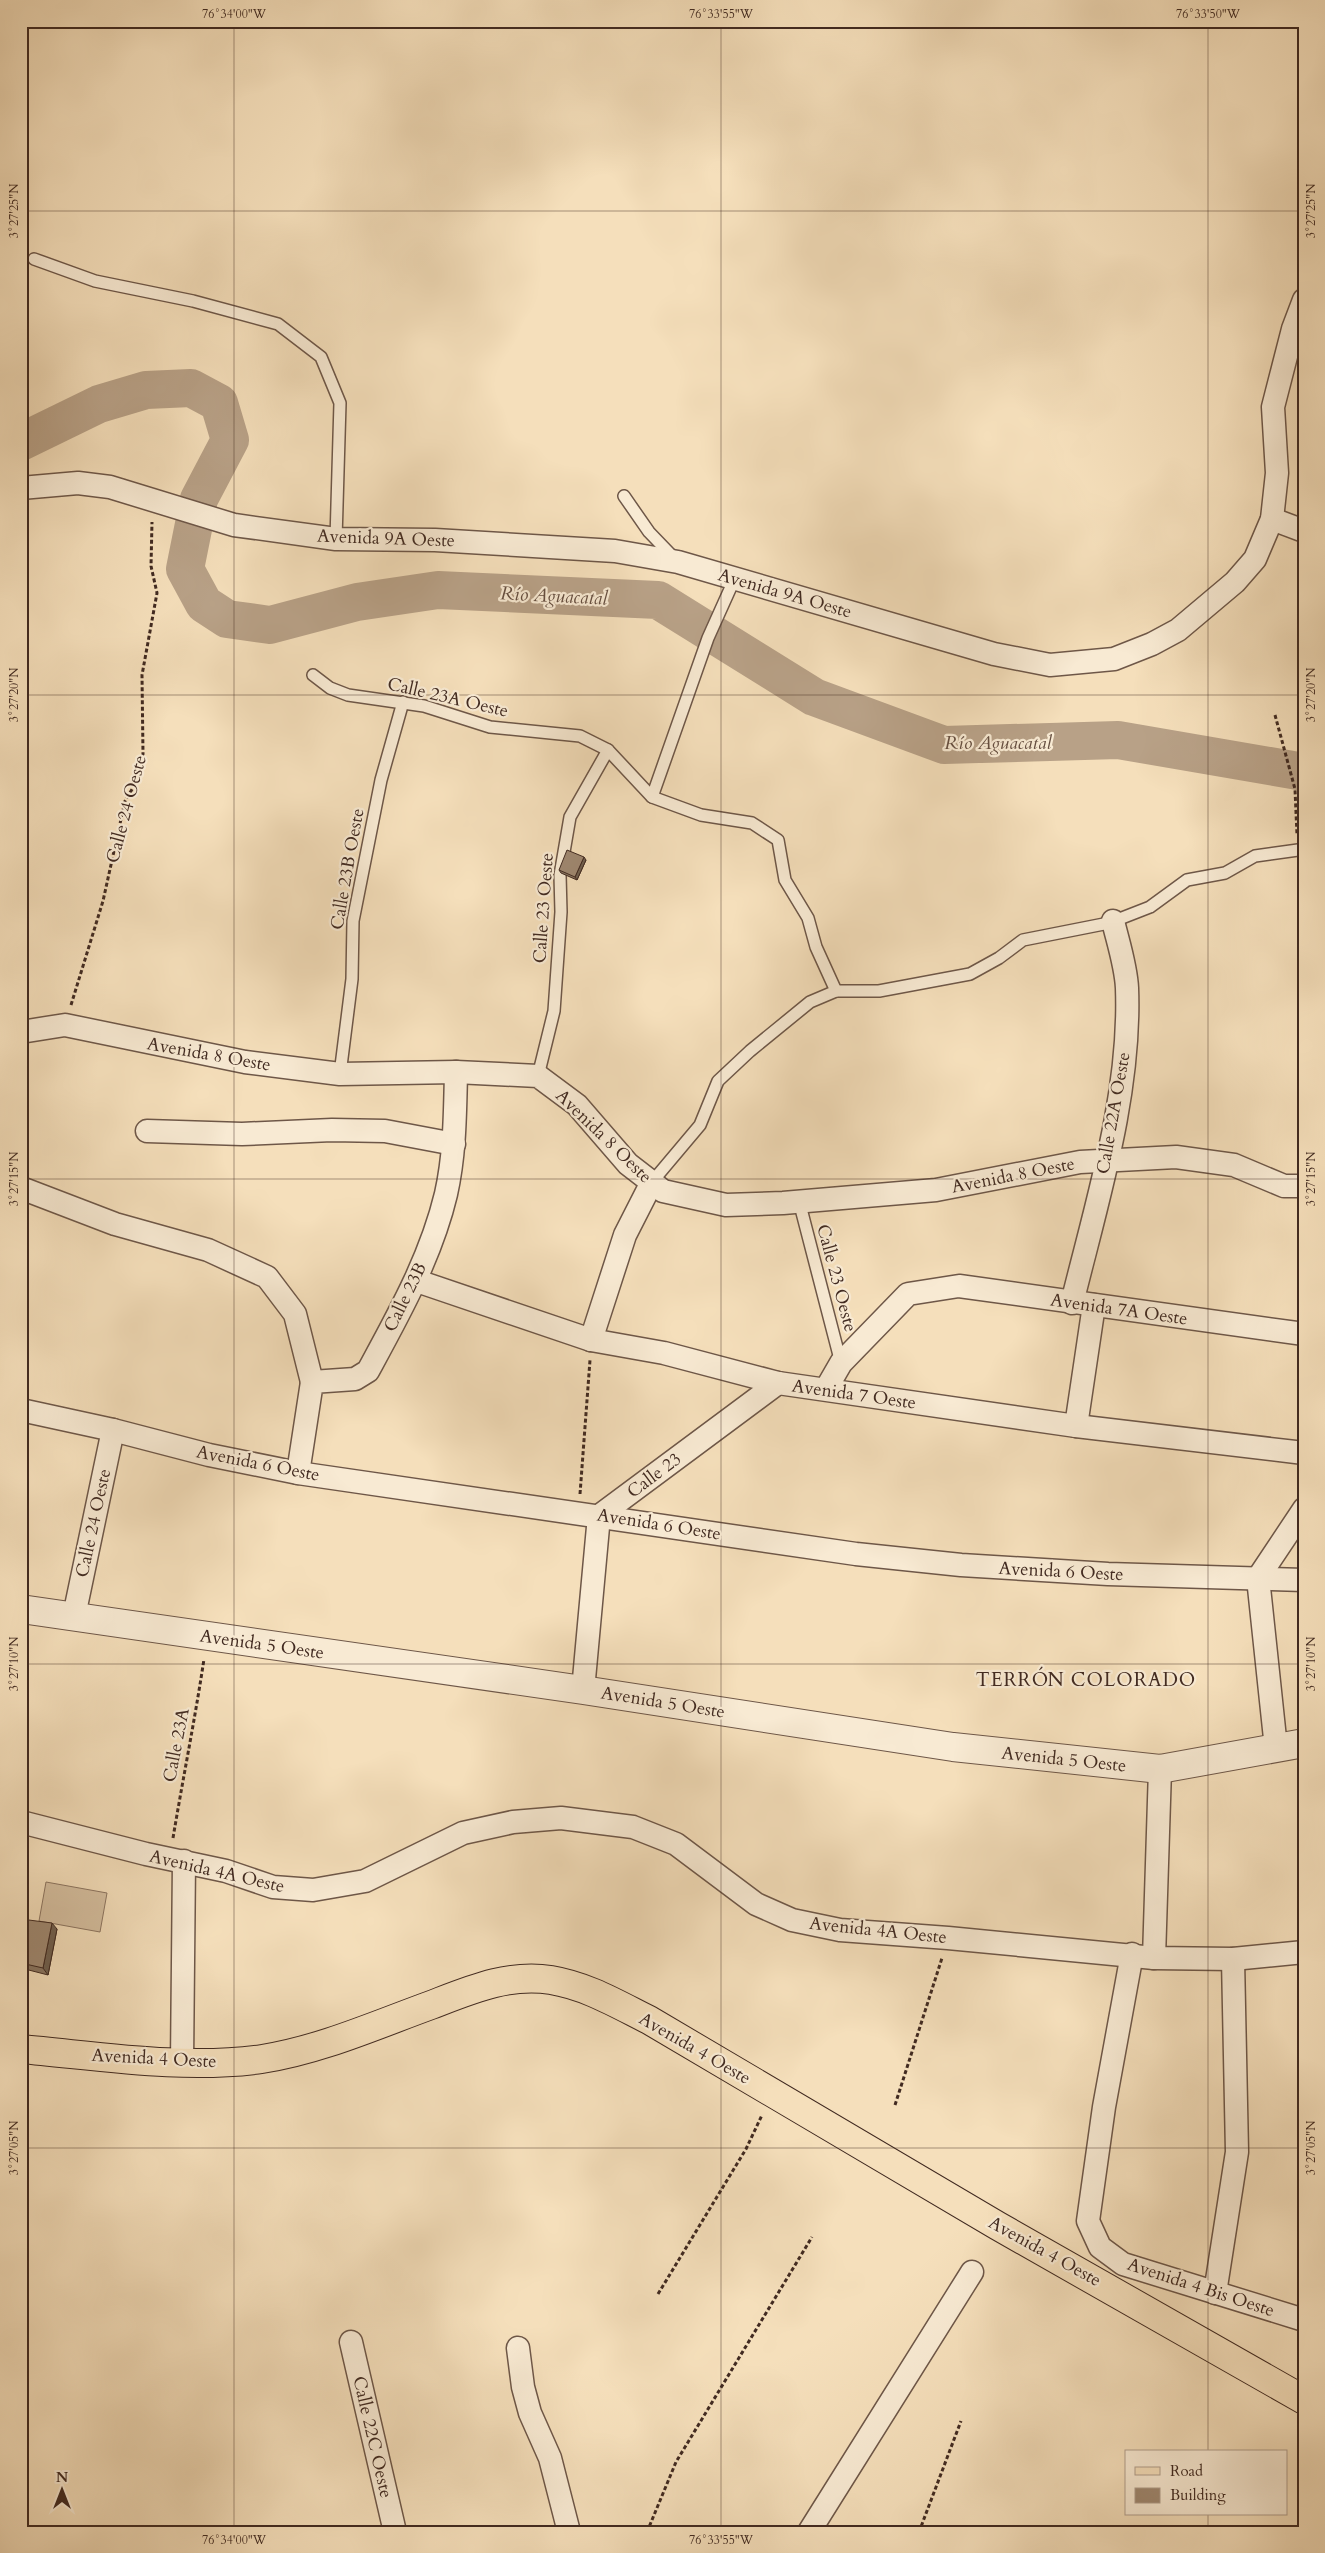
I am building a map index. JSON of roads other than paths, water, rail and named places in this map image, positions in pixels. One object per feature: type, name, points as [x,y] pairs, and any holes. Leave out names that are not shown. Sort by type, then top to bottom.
[{"type":"main road","name":"Avenida 4 Oeste","points":[[21,2049],[182,2063],[243,2061],[290,2053],[326,2043],[488,1984],[536,1979],[566,1983],[598,1994],[773,2093],[998,2226],[1304,2400]]},
{"type":"street","name":"Avenida 9A Oeste","points":[[21,488],[78,483],[110,487],[234,525],[336,538],[435,540],[615,551],[678,562],[733,583],[994,654],[1050,665],[1114,659],[1152,644],[1178,630],[1235,582],[1255,559],[1272,519],[1277,473],[1273,407],[1293,329],[1304,300]]},
{"type":"street","points":[[1272,519],[1304,530]]},
{"type":"street","name":"Calle 22A Oeste","points":[[1072,1303],[1107,1160],[1119,1095],[1127,1022],[1127,986],[1113,921]]},
{"type":"street","name":"Avenida 8 Oeste","points":[[21,1032],[65,1025],[245,1062],[340,1074],[456,1072],[538,1076],[577,1105],[628,1164],[663,1191],[726,1205],[936,1190],[1080,1162],[1176,1157],[1234,1165],[1284,1186],[1304,1186]]},
{"type":"street","name":"Calle 23B","points":[[312,1382],[355,1379],[368,1371],[417,1281],[446,1194],[454,1144],[456,1072]]},
{"type":"street","points":[[147,1132],[242,1134],[332,1130],[385,1131],[454,1144]]},
{"type":"street","points":[[591,1340],[625,1235],[652,1182]]},
{"type":"street","points":[[21,1188],[115,1224],[208,1250],[267,1276],[295,1314],[312,1382],[298,1472]]},
{"type":"street","name":"Avenida 7 Oeste","points":[[417,1281],[591,1340],[664,1353],[778,1383],[1076,1426],[1304,1453]]},
{"type":"street","name":"Avenida 7A Oeste","points":[[826,1389],[841,1363],[908,1294],[934,1288],[959,1286],[1304,1334]]},
{"type":"street","points":[[1076,1426],[1094,1305]]},
{"type":"street","name":"Calle 23","points":[[589,1514],[778,1383]]},
{"type":"street","name":"Avenida 6 Oeste","points":[[21,1410],[113,1430],[210,1456],[298,1472],[856,1554],[961,1565],[1108,1574],[1304,1580]]},
{"type":"street","name":"Calle 24 Oeste","points":[[74,1616],[113,1430]]},
{"type":"street","points":[[1276,1748],[1258,1578],[1304,1509]]},
{"type":"street","points":[[583,1690],[589,1514]]},
{"type":"street","name":"Avenida 5 Oeste","points":[[21,1609],[583,1690],[952,1747],[1160,1769],[1304,1743]]},
{"type":"street","points":[[1143,1956],[1160,1769]]},
{"type":"street","name":"Avenida 4A Oeste","points":[[21,1822],[146,1854],[177,1859],[226,1871],[272,1887],[313,1890],[365,1881],[462,1833],[513,1822],[561,1818],[633,1827],[676,1844],[756,1904],[792,1920],[840,1930],[1143,1956],[1232,1960],[1304,1952]]},
{"type":"street","points":[[177,1859],[182,2063]]},
{"type":"street","name":"Avenida 4 Bis Oeste","points":[[1143,1956],[1104,2107],[1088,2221],[1100,2247],[1123,2264],[1304,2320]]},
{"type":"street","points":[[1215,2292],[1237,2152],[1232,1960]]},
{"type":"street","points":[[809,2532],[972,2272]]},
{"type":"street","name":"Calle 22C Oeste","points":[[351,2342],[395,2532]]},
{"type":"street","points":[[518,2348],[523,2387],[530,2413],[550,2458],[569,2532]]},
{"type":"lane","points":[[34,260],[95,282],[193,301],[278,324],[321,358],[340,403],[336,538]]},
{"type":"lane","points":[[624,496],[649,532],[678,562]]},
{"type":"lane","points":[[652,797],[708,638],[733,583]]},
{"type":"lane","name":"Calle 23A Oeste","points":[[313,674],[330,688],[348,695],[424,706],[490,727],[580,736],[608,750]]},
{"type":"lane","name":"Calle 23B Oeste","points":[[340,1074],[352,979],[353,922],[381,780],[403,702]]},
{"type":"lane","points":[[608,750],[652,797],[701,815],[752,824],[778,840],[785,880],[808,918],[816,947],[836,990]]},
{"type":"lane","name":"Calle 23 Oeste","points":[[538,1076],[554,1011],[561,912],[560,875],[570,817],[608,750]]},
{"type":"lane","points":[[652,1182],[700,1125],[718,1081],[750,1050],[810,1002],[836,990],[878,990],[970,974],[999,958],[1023,940],[1113,921],[1150,907],[1187,880],[1225,873],[1255,856],[1298,850]]},
{"type":"lane","name":"Calle 23 Oeste","points":[[799,1201],[841,1363]]},
{"type":"waterway","name":"Río Aguacatal","points":[[21,442],[99,404],[146,390],[191,388],[219,403],[230,440],[199,499],[185,569],[204,604],[227,619],[270,625],[357,602],[438,590],[658,600],[814,697],[944,745],[1118,740],[1304,772]]},
{"type":"district","name":"TERRÓN COLORADO","points":[[1086,1679]]}]
